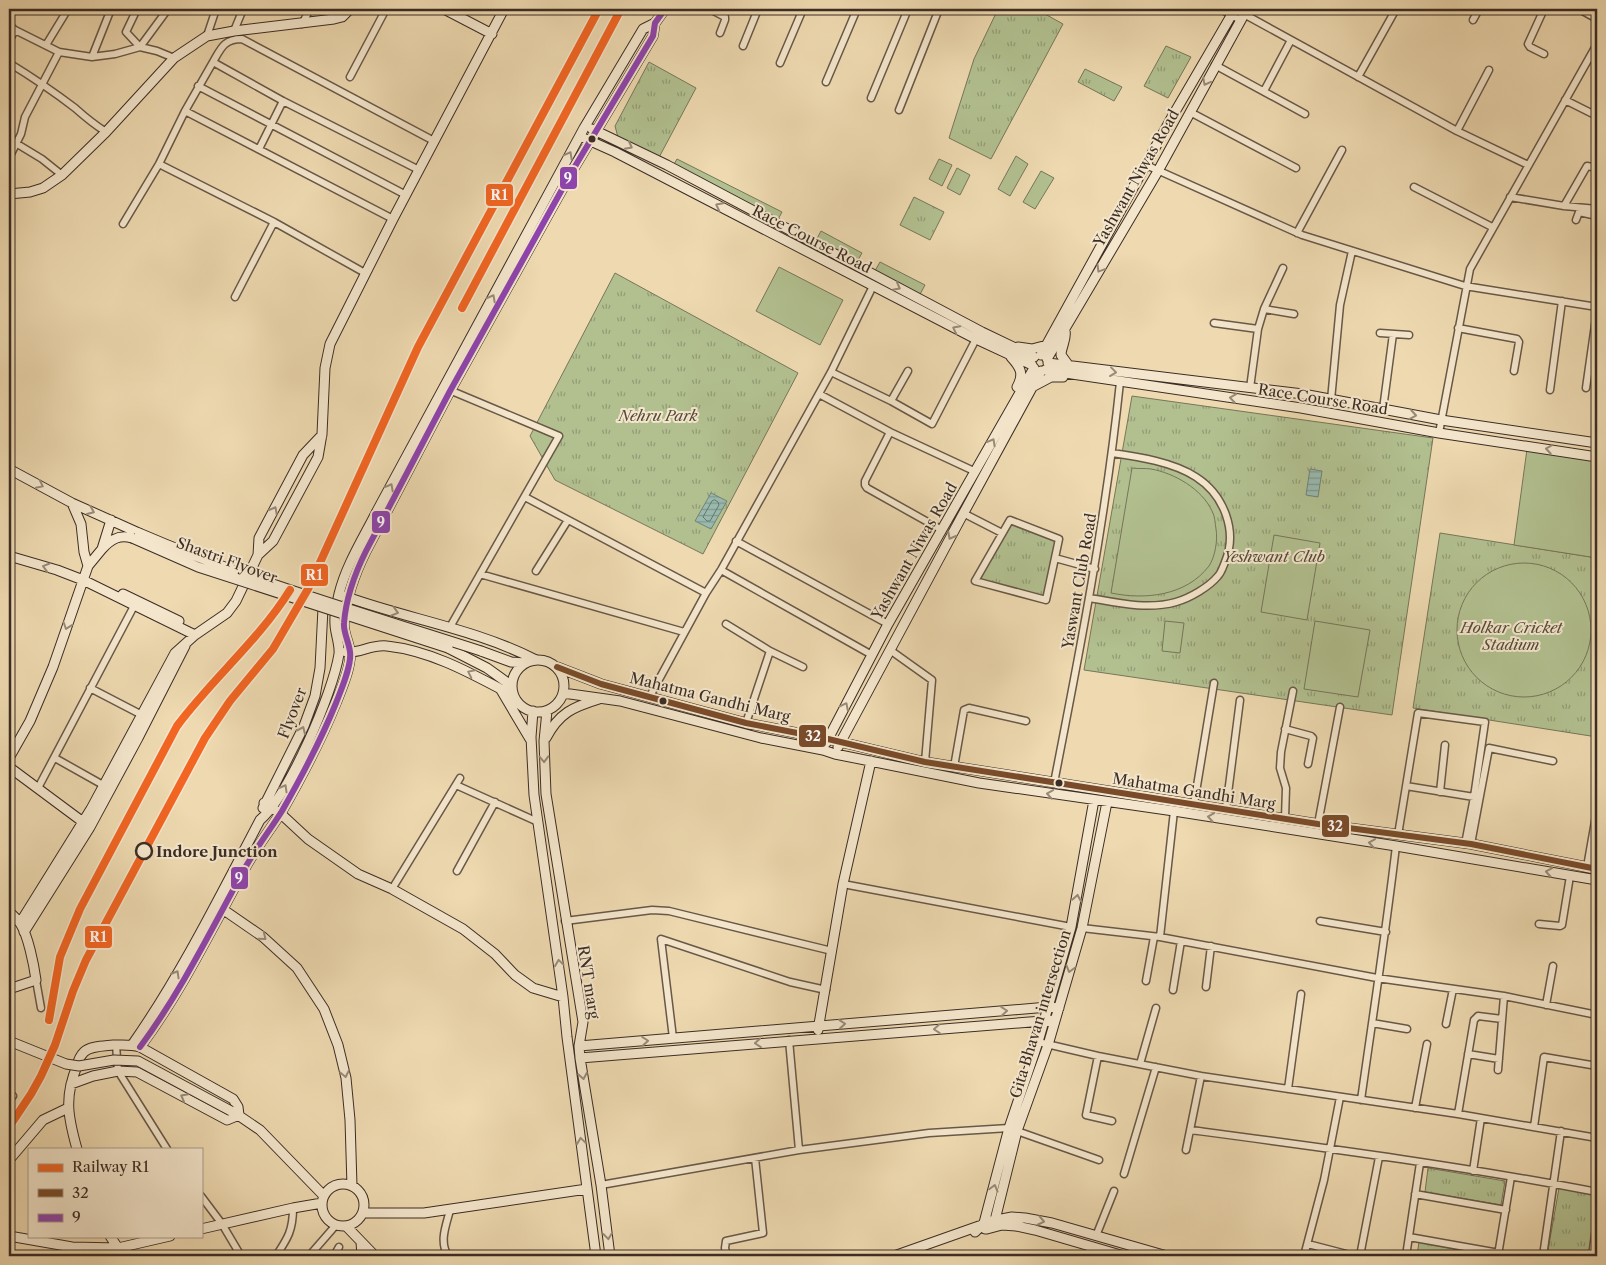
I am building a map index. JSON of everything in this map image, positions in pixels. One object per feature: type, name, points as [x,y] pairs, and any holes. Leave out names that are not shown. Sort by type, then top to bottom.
[{"type":"street","points":[[46,45],[68,9]]},
{"type":"street","points":[[92,57],[112,9]]},
{"type":"street","points":[[137,9],[126,32],[140,47]]},
{"type":"street","points":[[140,47],[168,9]]},
{"type":"street","points":[[208,36],[216,9]]},
{"type":"street","points":[[234,31],[243,9]]},
{"type":"street","points":[[302,24],[310,9]]},
{"type":"street","points":[[9,194],[30,192],[43,188],[62,175],[106,132],[174,58],[208,36],[342,17],[350,9]]},
{"type":"street","points":[[350,77],[386,9]]},
{"type":"street","points":[[444,9],[492,34]]},
{"type":"street","points":[[258,555],[273,541],[318,458],[322,434],[325,368],[330,344],[393,219],[504,9]]},
{"type":"street","points":[[710,9],[725,17],[720,33]]},
{"type":"street","points":[[743,46],[758,9]]},
{"type":"street","points":[[780,63],[803,9]]},
{"type":"street","points":[[826,82],[857,9]]},
{"type":"street","points":[[871,98],[908,9]]},
{"type":"street","points":[[899,110],[939,9]]},
{"type":"street","points":[[1221,9],[1243,14],[1457,131],[1528,165]]},
{"type":"street","points":[[1358,77],[1396,9]]},
{"type":"street","points":[[1473,20],[1479,9]]},
{"type":"street","points":[[1544,9],[1528,44],[1544,54]]},
{"type":"street","points":[[1579,9],[1597,19]]},
{"type":"street","name":"Yashwant Niwas Road","points":[[835,754],[963,513],[1033,387],[1047,345],[1172,117],[1234,11]]},
{"type":"street","points":[[564,997],[533,988],[516,975],[495,954],[462,929],[392,889],[358,874],[308,839],[268,802],[285,787],[326,698],[340,651],[334,622],[359,565],[362,551],[584,128],[643,29],[660,14]]},
{"type":"street","points":[[447,389],[653,36],[660,14]]},
{"type":"street","name":"Yashwant Niwas Road","points":[[824,750],[888,624],[1015,401],[1065,328],[1158,171],[1243,14]]},
{"type":"street","points":[[9,25],[15,30],[59,52],[92,57],[115,54],[140,47],[174,58]]},
{"type":"street","points":[[9,41],[15,30]]},
{"type":"street","points":[[123,224],[158,164],[198,86],[222,46],[232,39],[242,39],[434,141]]},
{"type":"street","points":[[1264,92],[1291,40]]},
{"type":"street","points":[[1439,433],[1465,286],[1470,269],[1597,44]]},
{"type":"street","points":[[9,158],[21,134],[25,117],[59,52]]},
{"type":"street","points":[[213,62],[283,101],[419,170]]},
{"type":"street","points":[[9,63],[106,132]]},
{"type":"street","points":[[1215,65],[1305,114]]},
{"type":"street","points":[[1457,131],[1490,70]]},
{"type":"street","points":[[198,86],[271,126],[406,195]]},
{"type":"street","points":[[1565,100],[1597,116]]},
{"type":"street","points":[[259,149],[283,101]]},
{"type":"street","points":[[185,112],[393,219]]},
{"type":"street","points":[[1190,112],[1296,168]]},
{"type":"street","name":"Race Course Road","points":[[584,128],[597,130],[667,165],[1009,350]]},
{"type":"street","name":"Race Course Road","points":[[579,138],[591,140],[976,339],[1040,363],[1120,382],[1301,408],[1439,433],[1597,457]]},
{"type":"street","points":[[9,139],[42,159],[62,175]]},
{"type":"street","points":[[1297,233],[1342,150]]},
{"type":"street","points":[[158,164],[274,222],[365,273]]},
{"type":"street","points":[[1146,165],[1297,233],[1352,251],[1465,286],[1562,301],[1597,309],[1586,388]]},
{"type":"street","points":[[1564,206],[1587,166],[1597,168]]},
{"type":"street","points":[[1414,187],[1492,227]]},
{"type":"street","points":[[1510,197],[1564,206],[1597,209]]},
{"type":"street","points":[[1576,220],[1579,212],[1597,216]]},
{"type":"street","points":[[235,296],[274,222]]},
{"type":"street","points":[[1332,400],[1340,305],[1352,251]]},
{"type":"street","points":[[1250,388],[1258,328],[1264,309],[1283,268]]},
{"type":"street","points":[[650,696],[706,592],[721,570],[831,372],[873,286]]},
{"type":"street","points":[[1550,390],[1562,301]]},
{"type":"street","points":[[1264,309],[1294,314]]},
{"type":"street","points":[[1214,323],[1258,328]]},
{"type":"street","points":[[1033,387],[1051,377],[1062,377],[1070,370],[1061,355],[1066,335],[1065,328]]},
{"type":"street","points":[[1458,328],[1517,339],[1519,342],[1514,371]]},
{"type":"street","points":[[1380,332],[1409,335]]},
{"type":"street","points":[[1383,409],[1393,334]]},
{"type":"street","points":[[831,372],[891,401],[932,424],[976,339]]},
{"type":"street","points":[[1015,401],[1013,394],[1021,380],[1021,373],[1009,350],[1032,349],[1047,345]]},
{"type":"street","name":"Race Course Road","points":[[1070,370],[1303,394],[1441,420],[1597,443]]},
{"type":"street","points":[[891,401],[908,371]]},
{"type":"street","name":"Yaswant Club Road","points":[[1054,784],[1095,569],[1120,382]]},
{"type":"street","points":[[447,389],[559,436],[450,627]]},
{"type":"street","points":[[819,394],[890,432],[976,472]]},
{"type":"street","points":[[890,432],[865,481],[865,485],[867,488],[942,530]]},
{"type":"street","points":[[20,923],[86,824],[103,785],[175,653],[198,633],[227,613],[240,596],[258,555],[259,538],[263,530],[303,455],[322,434]]},
{"type":"street","points":[[1090,598],[1146,606],[1177,601],[1201,590],[1219,576],[1228,555],[1231,533],[1227,516],[1219,499],[1196,477],[1162,462],[1112,453]]},
{"type":"street","points":[[9,469],[72,503],[111,520],[102,549]]},
{"type":"street","points":[[525,497],[706,592]]},
{"type":"street","points":[[72,503],[81,524],[84,552],[88,566]]},
{"type":"street","points":[[963,513],[1002,533]]},
{"type":"street","name":"Shastri Flyover","points":[[111,520],[136,536],[198,567],[448,648],[476,662],[512,686]]},
{"type":"street","points":[[536,571],[568,520]]},
{"type":"street","points":[[1010,520],[1059,539],[1055,558],[1046,600],[975,581],[1010,520]]},
{"type":"street","points":[[9,758],[30,721],[53,668],[88,566],[111,540],[120,536],[136,536]]},
{"type":"street","name":"Shastri Flyover","points":[[136,536],[246,575],[511,662],[526,662]]},
{"type":"street","points":[[736,541],[888,624]]},
{"type":"street","points":[[9,556],[84,578],[198,633]]},
{"type":"street","points":[[1055,558],[1095,569]]},
{"type":"street","points":[[721,570],[872,655]]},
{"type":"street","points":[[480,574],[684,632]]},
{"type":"street","points":[[84,578],[134,606],[198,633]]},
{"type":"street","points":[[344,596],[450,627],[536,660]]},
{"type":"street","points":[[136,1046],[219,907],[280,813],[316,746],[336,703],[346,675],[351,653],[344,625],[344,596]]},
{"type":"street","points":[[38,788],[134,606]]},
{"type":"street","name":"Flyover","points":[[219,907],[260,820],[272,789],[304,726],[315,696],[320,668],[323,608]]},
{"type":"street","points":[[726,624],[770,651],[803,667]]},
{"type":"street","points":[[24,932],[138,738],[186,644]]},
{"type":"street","points":[[340,651],[351,653],[387,645],[417,652],[440,659],[514,696]]},
{"type":"street","points":[[890,650],[932,680],[925,762]]},
{"type":"street","points":[[746,723],[770,651]]},
{"type":"street","points":[[546,661],[557,667],[563,676],[565,687],[562,698],[547,711],[532,712],[519,704],[514,696],[512,686],[514,676],[526,662],[546,661]]},
{"type":"street","name":"Mahatma Gandhi Marg","points":[[557,667],[601,684],[746,723],[828,739],[954,768],[1318,824],[1468,844],[1597,869]]},
{"type":"street","points":[[1194,804],[1214,683]]},
{"type":"street","points":[[90,688],[142,715]]},
{"type":"street","points":[[500,688],[532,742]]},
{"type":"street","points":[[1285,818],[1286,788],[1280,768],[1281,752],[1293,691]]},
{"type":"street","name":"Mahatma Gandhi Marg","points":[[563,694],[602,698],[643,706],[761,738],[1094,805],[1174,811],[1597,880]]},
{"type":"street","points":[[544,741],[554,724],[565,712],[602,698]]},
{"type":"street","points":[[1226,809],[1240,700]]},
{"type":"street","points":[[1318,824],[1340,707]]},
{"type":"street","points":[[954,768],[964,710],[969,708],[1026,720]]},
{"type":"street","name":"RNT marg","points":[[547,711],[544,741],[546,794],[565,921],[583,1022],[583,1058],[610,1256]]},
{"type":"street","name":"RNT marg","points":[[532,712],[534,795],[564,997],[567,1037],[596,1256]]},
{"type":"street","points":[[1398,835],[1418,713],[1485,722],[1468,844]]},
{"type":"street","points":[[1285,729],[1313,738],[1308,764]]},
{"type":"street","points":[[1440,792],[1446,746]]},
{"type":"street","points":[[1468,844],[1489,748],[1554,761]]},
{"type":"street","points":[[55,758],[103,785]]},
{"type":"street","points":[[818,1038],[818,1026],[844,884],[871,761]]},
{"type":"street","points":[[9,767],[86,824]]},
{"type":"street","points":[[392,889],[460,778]]},
{"type":"street","points":[[456,785],[538,822]]},
{"type":"street","points":[[1406,786],[1474,797]]},
{"type":"street","points":[[456,871],[495,802]]},
{"type":"street","points":[[1094,805],[1071,927],[1048,1007],[1043,1043],[1201,1076],[1458,1114],[1597,1138]]},
{"type":"street","name":"Gita Bhavan intersection","points":[[995,1220],[1013,1129],[1043,1043],[1055,1020],[1082,928],[1106,807]]},
{"type":"street","points":[[1587,867],[1597,810]]},
{"type":"street","points":[[1146,982],[1157,937],[1174,811]]},
{"type":"street","points":[[1362,1100],[1396,846]]},
{"type":"street","points":[[1539,924],[1562,925],[1570,876]]},
{"type":"street","points":[[844,884],[1071,927]]},
{"type":"street","points":[[219,907],[264,936],[298,968],[324,1009],[338,1045],[346,1078],[350,1120],[352,1186]]},
{"type":"street","points":[[565,921],[652,910],[669,911],[832,951]]},
{"type":"street","points":[[9,911],[20,923],[24,932],[34,967],[41,1008]]},
{"type":"street","points":[[1320,921],[1386,932]]},
{"type":"street","points":[[1082,928],[1212,946],[1377,978],[1504,996],[1597,1015]]},
{"type":"street","points":[[673,1038],[661,939],[790,982],[826,990]]},
{"type":"street","points":[[1173,990],[1181,941]]},
{"type":"street","points":[[1206,987],[1212,946]]},
{"type":"street","points":[[1546,1005],[1553,966]]},
{"type":"street","points":[[9,990],[36,980]]},
{"type":"street","points":[[1446,1024],[1453,989]]},
{"type":"street","points":[[1288,1089],[1301,994]]},
{"type":"street","points":[[1498,1070],[1504,996]]},
{"type":"street","points":[[583,1046],[1048,1007],[1059,1008]]},
{"type":"street","points":[[1140,1064],[1156,1008]]},
{"type":"street","points":[[1458,1114],[1474,1020],[1476,1017],[1502,1019]]},
{"type":"street","points":[[583,1058],[1055,1020]]},
{"type":"street","points":[[1372,1023],[1407,1028]]},
{"type":"street","points":[[789,1040],[800,1150]]},
{"type":"street","points":[[9,1041],[66,1064],[79,1066],[114,1060],[138,1061],[235,1113],[260,1130],[323,1199],[326,1216],[341,1225],[375,1256]]},
{"type":"street","points":[[1415,1108],[1427,1044]]},
{"type":"street","points":[[116,1045],[118,1071],[166,1148]]},
{"type":"street","points":[[70,1084],[93,1076],[118,1071],[137,1072],[227,1120],[235,1113],[238,1107],[233,1098],[136,1046],[105,1046],[85,1051],[80,1056],[70,1084],[69,1119],[77,1148]]},
{"type":"street","points":[[1468,1054],[1499,1059]]},
{"type":"street","points":[[1098,1056],[1086,1115],[1112,1122]]},
{"type":"street","points":[[1534,1127],[1544,1057],[1597,1066]]},
{"type":"street","points":[[1124,1174],[1156,1068]]},
{"type":"street","points":[[1186,1150],[1201,1076]]},
{"type":"street","points":[[1304,1256],[1331,1149],[1340,1097]]},
{"type":"street","points":[[9,1160],[43,1120],[68,1108]]},
{"type":"street","points":[[1473,1171],[1481,1118]]},
{"type":"street","points":[[985,1226],[1013,1129]]},
{"type":"street","points":[[601,1185],[800,1150],[929,1133],[1013,1129],[1099,1160]]},
{"type":"street","points":[[1191,1130],[1379,1156],[1553,1183],[1597,1192]]},
{"type":"street","points":[[1543,1256],[1561,1131]]},
{"type":"street","points":[[1360,1256],[1379,1156]]},
{"type":"street","points":[[727,1256],[726,1241],[763,1233],[755,1158]]},
{"type":"street","points":[[1406,1256],[1420,1163]]},
{"type":"street","points":[[1409,1237],[1498,1255],[1511,1177]]},
{"type":"street","points":[[202,1229],[293,1208],[323,1199],[331,1188],[336,1185],[346,1184],[352,1186],[362,1194],[364,1200],[363,1213],[356,1222],[341,1225],[309,1256]]},
{"type":"street","points":[[363,1213],[424,1213],[587,1190]]},
{"type":"street","points":[[1096,1236],[1114,1192]]},
{"type":"street","points":[[1415,1194],[1506,1210]]},
{"type":"street","points":[[202,1197],[222,1224],[241,1256]]},
{"type":"street","points":[[276,1256],[290,1234],[293,1223],[293,1208]]},
{"type":"street","points":[[448,1256],[442,1246],[450,1210]]},
{"type":"street","points":[[907,1256],[975,1232],[995,1220],[1012,1217],[1025,1218],[1166,1256]]},
{"type":"street","points":[[1592,1256],[1597,1220]]},
{"type":"street","points":[[894,1256],[985,1226],[1002,1225],[1035,1230],[1124,1256]]},
{"type":"street","points":[[9,1236],[119,1252],[164,1238]]},
{"type":"street","points":[[111,1238],[119,1252]]},
{"type":"street","points":[[361,1242],[362,1256]]},
{"type":"street","points":[[1308,1244],[1354,1256]]},
{"type":"street","points":[[334,1256],[339,1247]]},
{"type":"green space","points":[[998,9],[1036,9],[1063,24],[991,159],[949,138],[974,59]]},
{"type":"green space","points":[[1166,46],[1191,57],[1168,98],[1144,86]]},
{"type":"green space","points":[[649,62],[696,88],[656,163],[619,141],[615,126]]},
{"type":"green space","points":[[1085,69],[1122,87],[1114,101],[1078,82]]},
{"type":"green space","points":[[1016,156],[1028,164],[1010,196],[998,189]]},
{"type":"green space","points":[[677,159],[782,212],[775,225],[670,171]]},
{"type":"green space","points":[[939,159],[952,165],[942,186],[929,179]]},
{"type":"green space","points":[[957,168],[970,175],[960,195],[947,188]]},
{"type":"green space","points":[[1041,171],[1054,178],[1035,209],[1023,202]]},
{"type":"green space","points":[[914,197],[944,212],[930,240],[900,225]]},
{"type":"green space","points":[[821,231],[862,253],[854,267],[813,246]]},
{"type":"green space","points":[[880,262],[925,285],[917,300],[872,276]]},
{"type":"green space","points":[[779,267],[843,300],[820,345],[756,311]]},
{"type":"green space","name":"Nehru Park","points":[[615,273],[798,373],[703,554],[555,480],[530,436]]},
{"type":"green space","name":"Yeshwant Club","points":[[1132,396],[1433,438],[1392,715],[1084,670]]},
{"type":"green space","points":[[1527,449],[1597,460],[1597,558],[1514,545]]},
{"type":"green space","points":[[1132,468],[1151,469],[1178,478],[1201,496],[1213,513],[1217,538],[1211,562],[1200,576],[1177,590],[1137,596],[1111,593]]},
{"type":"green space","points":[[1010,520],[1059,539],[1046,600],[975,581]]},
{"type":"green space","name":"Holkar Cricket Stadium","points":[[1440,533],[1597,558],[1597,737],[1413,708]]},
{"type":"green space","points":[[1274,535],[1320,543],[1307,620],[1261,612]]},
{"type":"green space","name":"Holkar Cricket Stadium","points":[[1524,563],[1550,568],[1572,582],[1586,604],[1591,630],[1586,656],[1572,678],[1550,692],[1524,697],[1498,692],[1476,678],[1462,656],[1457,630],[1462,604],[1476,582],[1498,568]]},
{"type":"green space","points":[[1165,621],[1184,623],[1180,653],[1162,651]]},
{"type":"green space","points":[[1315,621],[1370,630],[1358,697],[1304,689]]},
{"type":"green space","points":[[1428,1168],[1505,1181],[1501,1205],[1425,1192]]},
{"type":"green space","points":[[1559,1188],[1597,1194],[1590,1256],[1547,1256]]},
{"type":"green space","points":[[1419,1242],[1488,1256],[1417,1256]]},
{"type":"water","points":[[1310,469],[1322,471],[1318,497],[1306,495]]},
{"type":"water","points":[[711,493],[727,501],[711,529],[695,521]]},
{"type":"rail line","name":"R1","points":[[9,1127],[41,1076],[55,1045],[73,991],[86,960],[205,738],[230,701],[273,649],[308,589],[418,347],[599,9]]},
{"type":"rail line","name":"R1","points":[[462,308],[621,9]]},
{"type":"rail line","name":"R1","points":[[49,1020],[60,957],[80,909],[177,726],[250,643],[290,590]]},
{"type":"transit line","name":"9","points":[[140,1047],[183,982],[249,861],[282,811],[324,731],[348,670],[350,652],[344,626],[345,614],[352,586],[366,551],[450,391],[574,168],[653,36],[655,23],[665,9]]},
{"type":"transit line","name":"32","points":[[557,667],[601,684],[746,723],[828,739],[925,762],[1318,824],[1471,844],[1597,869]]},
{"type":"place","name":"Indore Junction","points":[[144,851]]}]
